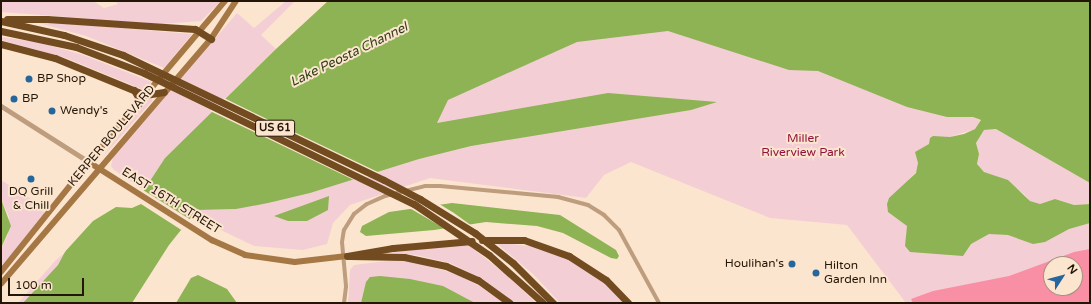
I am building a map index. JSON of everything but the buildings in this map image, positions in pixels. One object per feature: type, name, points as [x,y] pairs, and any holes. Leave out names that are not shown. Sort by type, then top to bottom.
[{"type":"highway","points":[[1,20],[47,19],[161,27],[201,31],[211,39]]},
{"type":"highway","name":"US 61","points":[[1,20],[64,35],[123,55],[384,180],[420,199],[475,234],[526,281],[543,303]]},
{"type":"highway","name":"US 61","points":[[1,31],[76,47],[144,73],[414,204],[468,239],[526,281],[553,303]]},
{"type":"highway","points":[[1,44],[54,58],[145,95],[164,92]]},
{"type":"highway","points":[[134,90],[138,97],[138,104]]},
{"type":"highway","points":[[345,256],[359,252],[431,244],[498,239],[524,240],[555,250],[590,268],[628,303]]},
{"type":"highway","points":[[345,256],[360,258],[404,257],[446,266],[478,280],[510,303]]},
{"type":"main road","name":"KERPER BOULEVARD","points":[[1,272],[89,162],[225,1]]},
{"type":"main road","name":"KERPER BOULEVARD","points":[[1,284],[211,39],[236,1]]},
{"type":"main road","name":"EAST 16TH STREET","points":[[89,162],[194,230],[233,250],[274,260],[296,262],[345,256]]},
{"type":"street","name":"EAST 16TH STREET","points":[[1,106],[89,162]]},
{"type":"street","points":[[344,303],[346,286],[344,230],[354,214],[367,204],[398,192],[440,186],[571,199],[596,209],[619,230],[659,303]]},
{"type":"green space","points":[[1,1],[93,1],[104,8],[118,4],[115,1],[221,1],[201,21],[161,24],[1,12]]},
{"type":"green space","points":[[286,1],[295,1],[261,35],[276,49],[165,158],[145,191],[114,170],[111,166],[113,157],[237,13],[254,28]]},
{"type":"green space","name":"Miller Riverview Park","points":[[646,19],[825,63],[947,117],[973,117],[981,121],[975,129],[953,136],[909,179],[984,236],[989,233],[1008,235],[1090,222],[1090,303],[906,303],[847,225],[770,218],[631,162],[604,175],[586,198],[430,178],[350,205],[333,223],[327,244],[303,250],[254,246],[192,216],[197,210],[236,209],[406,134],[487,56]]},
{"type":"green space","points":[[35,22],[192,34],[164,68],[86,36]]},
{"type":"green space","points":[[1,37],[42,43],[83,55],[152,82],[144,90],[66,58],[1,40]]},
{"type":"green space","points":[[151,98],[153,100],[101,159],[142,103]]},
{"type":"green space","points":[[996,129],[1090,183],[1090,204],[1074,205],[1055,199],[1040,204],[1030,201],[1024,194],[998,177],[984,172],[977,164],[979,154],[976,143],[984,130]]},
{"type":"green space","points":[[1,180],[41,205],[44,213],[1,268],[1,248],[8,235],[9,217],[1,199]]},
{"type":"green space","points":[[495,242],[537,247],[562,256],[608,285],[624,303],[560,303],[533,274]]},
{"type":"green space","points":[[467,244],[508,276],[536,303],[515,303],[483,279],[450,263],[416,255],[387,253]]},
{"type":"green space","points":[[69,249],[66,258],[27,303],[18,303],[56,260]]},
{"type":"green space","points":[[395,260],[415,262],[456,274],[478,285],[504,303],[348,303],[350,270],[354,265]]},
{"type":"shaded area","points":[[1090,249],[1090,303],[913,303],[911,299],[933,291],[1009,276],[1043,263],[1043,296],[1083,296],[1083,256],[1063,256]]},
{"type":"water","name":"Lake Peosta Channel","points":[[328,1],[1090,1],[1090,183],[996,129],[984,130],[976,143],[979,154],[977,164],[984,172],[1008,180],[1030,201],[1040,204],[1055,199],[1074,205],[1090,204],[1090,223],[1069,229],[1045,242],[1033,244],[1008,235],[989,234],[971,244],[963,256],[910,252],[905,246],[907,226],[888,212],[887,204],[889,198],[916,173],[918,163],[915,152],[929,144],[930,138],[933,136],[950,137],[964,134],[975,129],[981,120],[973,117],[947,117],[907,107],[818,71],[789,70],[668,31],[577,42],[448,100],[437,123],[608,93],[717,102],[691,110],[471,146],[419,159],[310,193],[268,203],[236,209],[197,210],[169,245],[132,303],[23,303],[58,265],[66,250],[86,223],[109,205],[135,204],[165,158],[276,49]]},
{"type":"water","points":[[329,196],[328,210],[307,221],[288,221],[274,216]]},
{"type":"water","points":[[1,199],[11,226],[1,248]]},
{"type":"water","points":[[452,203],[560,215],[616,250],[619,256],[617,259],[611,258],[563,233],[537,226],[486,222],[434,230],[366,236],[360,232],[362,226],[389,212]]},
{"type":"water","points":[[198,275],[227,289],[237,303],[176,303],[191,278]]},
{"type":"water","points":[[380,276],[410,279],[443,286],[475,303],[361,303],[366,282],[370,277]]},
{"type":"pier","points":[[224,98],[380,173],[356,181],[210,111]]},
{"type":"pier","points":[[143,190],[191,220],[183,231],[141,204],[132,208],[116,207],[93,221],[62,255],[77,232],[94,213],[113,202],[134,202]]},
{"type":"pier","points":[[436,202],[472,226],[447,230],[406,206]]},
{"type":"place","name":"BP Shop","points":[[29,79]]},
{"type":"place","name":"BP","points":[[14,99]]},
{"type":"place","name":"Wendy's","points":[[52,111]]},
{"type":"place","name":"DQ Grill & Chill","points":[[31,179]]},
{"type":"place","name":"Houlihan's","points":[[792,264]]},
{"type":"place","name":"Hilton Garden Inn","points":[[816,273]]}]
